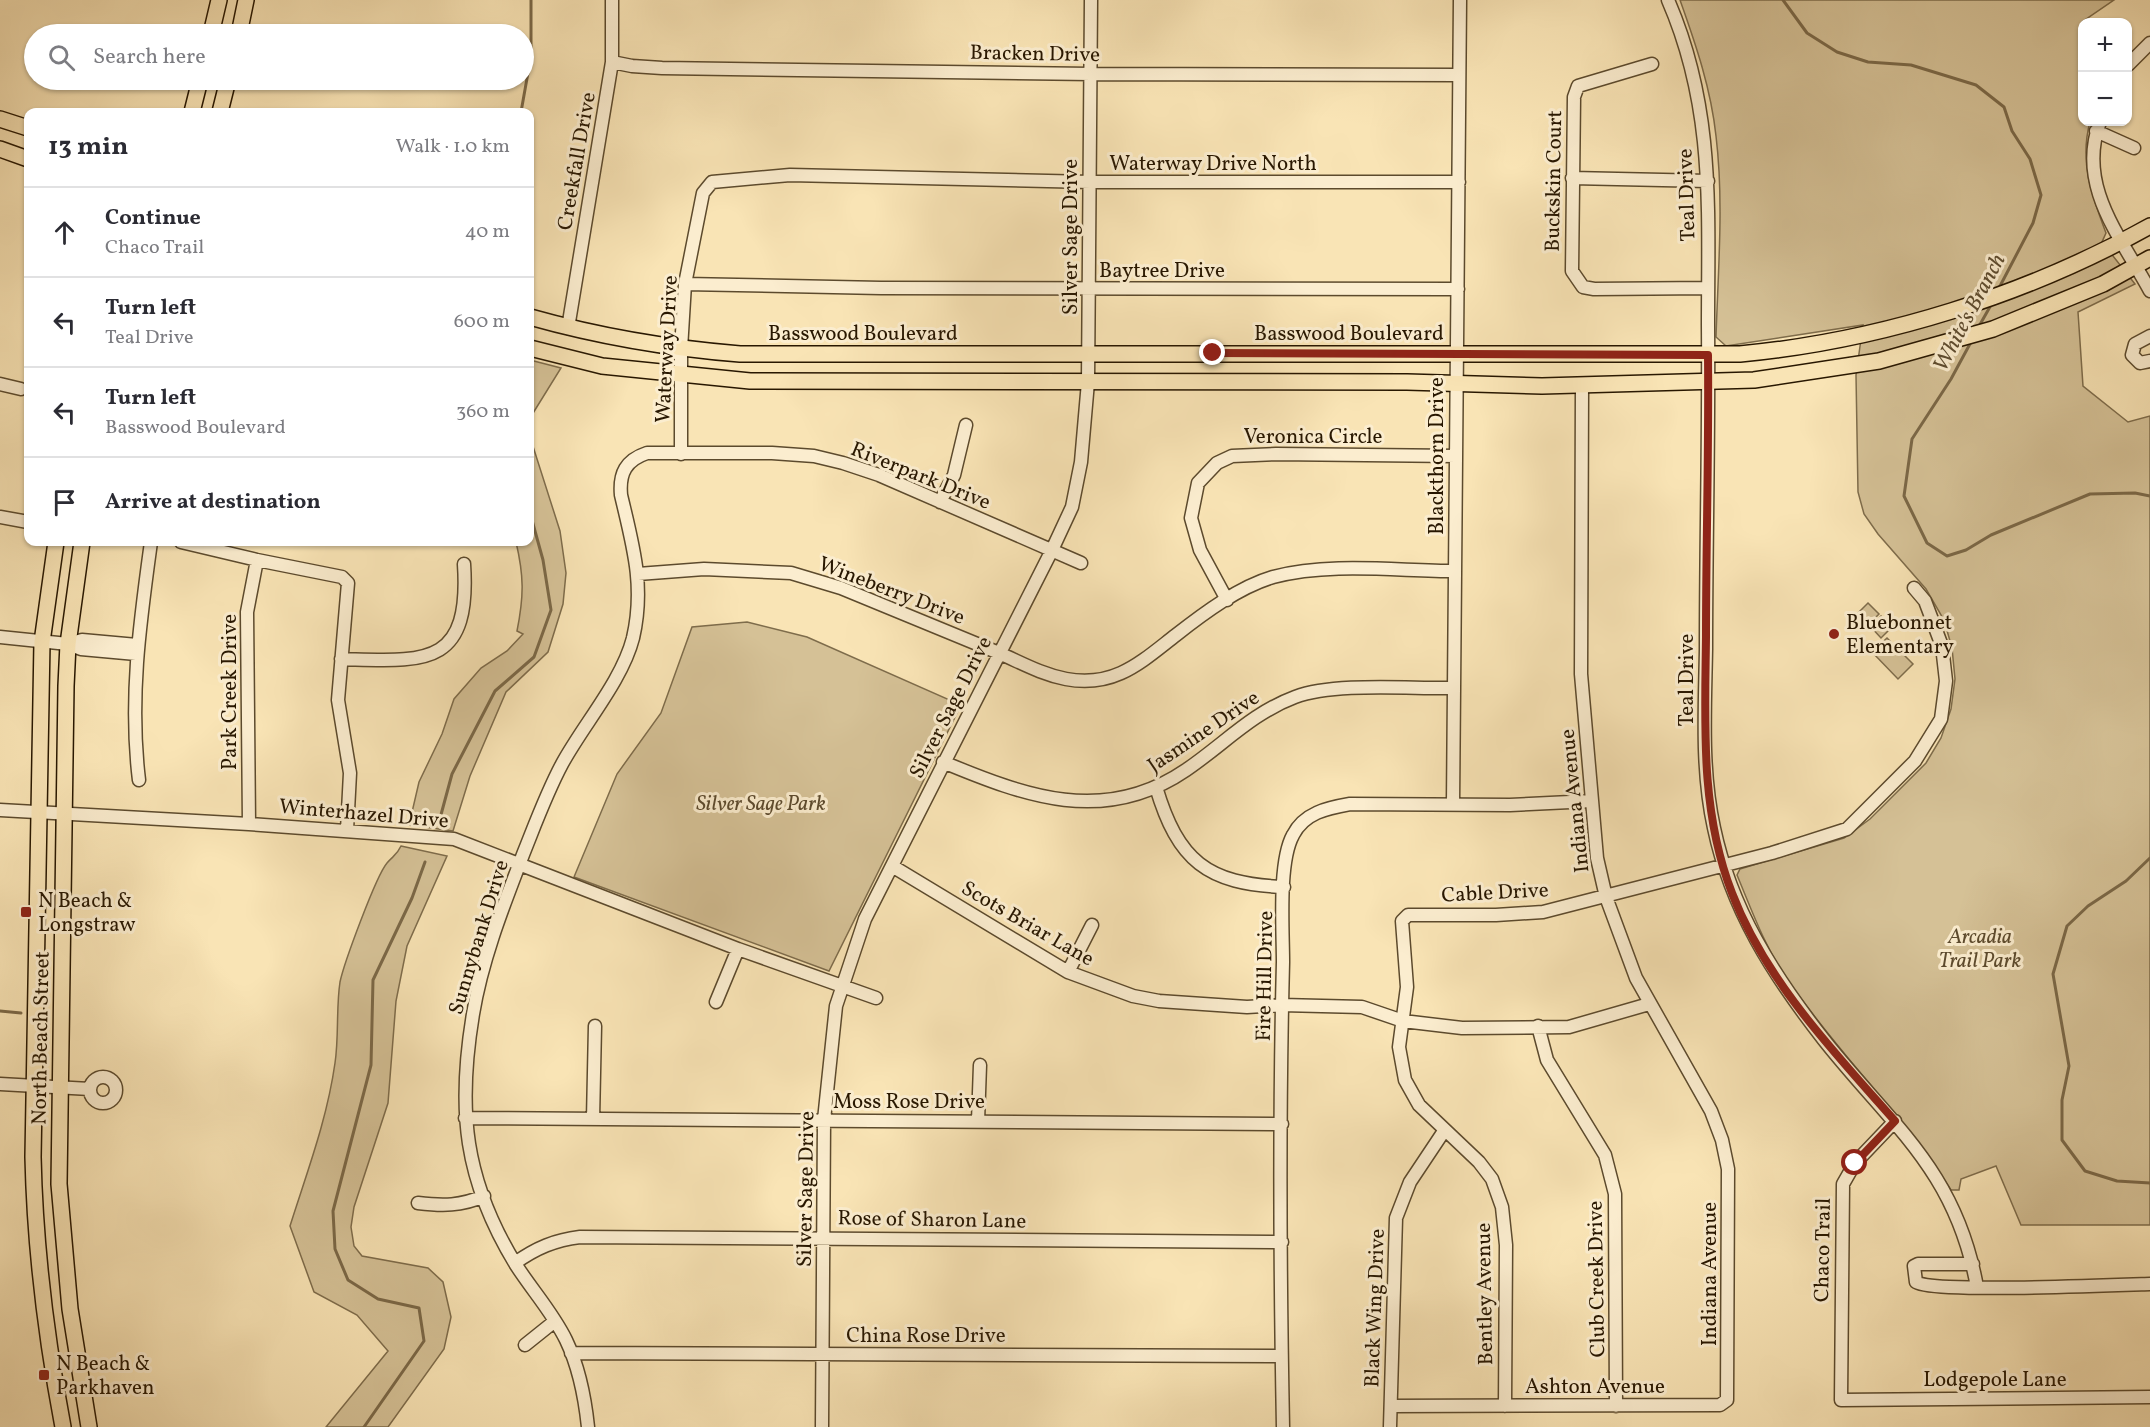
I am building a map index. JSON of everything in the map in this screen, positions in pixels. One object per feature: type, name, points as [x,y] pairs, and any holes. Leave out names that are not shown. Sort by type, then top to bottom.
[{"type":"main road","points":[[215,24],[219,0]]},
{"type":"main road","points":[[241,24],[246,0]]},
{"type":"main road","points":[[193,108],[198,90]]},
{"type":"main road","points":[[221,108],[226,90]]},
{"type":"main road","points":[[0,118],[24,127]]},
{"type":"main road","points":[[0,148],[24,149]]},
{"type":"main road","points":[[0,148],[24,157]]},
{"type":"main road","name":"Basswood Boulevard","points":[[534,318],[568,328],[657,347],[740,354],[1708,355],[1792,348],[1835,341],[1942,313],[2032,281],[2121,242],[2150,226]]},
{"type":"main road","points":[[534,349],[602,366],[750,381],[1582,385],[1708,382],[1795,375],[1879,361],[2020,318],[2103,284],[2150,258]]},
{"type":"main road","name":"North Beach Street","points":[[55,546],[42,642],[33,1178],[39,1274],[63,1427]]},
{"type":"main road","name":"North Beach Street","points":[[81,546],[68,644],[63,813],[60,1184],[67,1289],[89,1427]]},
{"type":"main road","points":[[39,1274],[65,1271]]},
{"type":"main road","points":[[42,1292],[67,1289]]},
{"type":"street","name":"Creekfall Drive","points":[[568,328],[612,62],[612,0]]},
{"type":"street","name":"Silver Sage Drive","points":[[822,1427],[824,1120],[832,1032],[841,987],[865,919],[1072,507],[1081,462],[1089,354],[1091,0]]},
{"type":"street","name":"Blackthorn Drive","points":[[1453,804],[1460,0]]},
{"type":"street","name":"Teal Drive","points":[[1668,0],[1693,68],[1700,101],[1708,181],[1705,755],[1713,825],[1732,893],[1754,940],[1825,1041],[1895,1121],[1943,1186],[1973,1264],[1977,1287]]},
{"type":"street","points":[[2132,60],[2150,43]]},
{"type":"street","name":"Bracken Drive","points":[[612,62],[662,68],[1091,74],[1459,75]]},
{"type":"street","name":"Buckskin Court","points":[[1652,64],[1578,86],[1574,97],[1570,256],[1572,270],[1583,287],[1593,289],[1708,288]]},
{"type":"street","points":[[2134,148],[2098,126],[2092,152],[2096,191],[2121,242],[2150,291]]},
{"type":"street","name":"Waterway Drive North","points":[[716,181],[789,175],[1090,182],[1459,182]]},
{"type":"street","points":[[1572,178],[1708,181]]},
{"type":"street","name":"Waterway Drive","points":[[681,454],[681,349],[685,284],[703,193],[707,186],[716,181]]},
{"type":"street","name":"Baytree Drive","points":[[685,284],[1089,289],[1458,289]]},
{"type":"street","points":[[2150,336],[2135,344],[2132,355],[2140,363],[2150,361]]},
{"type":"street","points":[[0,384],[21,389]]},
{"type":"street","name":"Indiana Avenue","points":[[1582,385],[1581,674],[1597,858],[1606,897],[1636,978],[1711,1111],[1722,1140],[1728,1168],[1727,1400]]},
{"type":"street","points":[[940,502],[954,475],[966,425]]},
{"type":"street","name":"Riverpark Drive","points":[[630,462],[647,453],[772,453],[814,456],[879,476],[1081,563]]},
{"type":"street","name":"Veronica Circle","points":[[1227,600],[1200,550],[1191,518],[1198,483],[1217,463],[1232,456],[1276,454],[1456,456]]},
{"type":"street","name":"Sunnybank Drive","points":[[588,1427],[582,1385],[571,1353],[555,1321],[515,1263],[484,1196],[474,1168],[465,1118],[464,1076],[475,1004],[507,895],[550,787],[626,656],[637,614],[638,574],[620,485],[630,462]]},
{"type":"street","points":[[0,516],[24,521]]},
{"type":"street","points":[[140,780],[134,734],[137,650],[150,546]]},
{"type":"street","points":[[198,546],[345,579],[350,588],[338,700],[350,773],[347,830]]},
{"type":"street","name":"Park Creek Drive","points":[[249,824],[247,612],[257,560]]},
{"type":"street","points":[[341,659],[411,660],[437,652],[455,631],[462,617],[464,564]]},
{"type":"street","name":"Wineberry Drive","points":[[638,574],[704,569],[791,573],[841,588],[999,653],[1039,672],[1066,679],[1097,680],[1132,670],[1227,600],[1272,578],[1300,572],[1455,571]]},
{"type":"street","name":"Cable Drive","points":[[1405,1002],[1405,955],[1401,927],[1402,921],[1408,915],[1496,915],[1543,912],[1817,841],[1848,829],[1915,761],[1941,718],[1946,681],[1942,646],[1925,601],[1914,588]]},
{"type":"street","points":[[0,637],[68,644],[82,640],[137,650]]},
{"type":"street","name":"Jasmine Drive","points":[[943,762],[1000,786],[1044,799],[1070,801],[1113,799],[1156,787],[1186,771],[1260,713],[1299,696],[1359,689],[1454,688]]},
{"type":"street","points":[[1156,787],[1172,832],[1193,860],[1208,870],[1239,883],[1284,888]]},
{"type":"street","name":"Fire Hill Drive","points":[[1283,1427],[1281,1356],[1282,1005],[1284,888],[1289,845],[1293,834],[1312,815],[1329,808],[1350,804],[1510,805],[1591,801]]},
{"type":"street","name":"Winterhazel Drive","points":[[0,810],[347,830],[454,839],[520,862],[738,949],[876,998]]},
{"type":"street","name":"Scots Briar Lane","points":[[892,866],[1068,972],[1110,989],[1159,1001],[1247,1007],[1282,1005],[1362,1007],[1403,1021],[1462,1028],[1577,1026],[1649,1004]]},
{"type":"street","points":[[1068,972],[1092,925]]},
{"type":"street","points":[[716,1002],[738,949]]},
{"type":"street","name":"Bentley Avenue","points":[[1405,1002],[1399,1047],[1405,1080],[1419,1105],[1479,1162],[1492,1179],[1502,1208],[1506,1245],[1505,1406]]},
{"type":"street","points":[[593,1119],[595,1026]]},
{"type":"street","name":"Club Creek Drive","points":[[1538,1026],[1547,1060],[1605,1155],[1615,1194],[1616,1406]]},
{"type":"street","points":[[978,1121],[980,1065]]},
{"type":"street","points":[[0,1084],[90,1089]]},
{"type":"street","name":"Moss Rose Drive","points":[[465,1118],[1282,1124]]},
{"type":"street","name":"Chaco Trail","points":[[1841,1400],[1841,1194],[1843,1184],[1855,1163],[1895,1121]]},
{"type":"street","name":"Black Wing Drive","points":[[1390,1427],[1396,1218],[1410,1182],[1444,1131]]},
{"type":"street","points":[[418,1203],[445,1206],[466,1203],[484,1196]]},
{"type":"street","name":"Rose of Sharon Lane","points":[[515,1263],[533,1250],[560,1239],[580,1237],[1282,1242]]},
{"type":"street","points":[[1973,1264],[1918,1264],[1914,1266],[1914,1275],[1916,1282],[1925,1287],[2150,1284]]},
{"type":"street","points":[[525,1345],[555,1321]]},
{"type":"street","name":"China Rose Drive","points":[[571,1353],[1281,1356]]},
{"type":"street","name":"Lodgepole Lane","points":[[1841,1400],[2150,1397]]},
{"type":"street","name":"Ashton Avenue","points":[[1390,1406],[1720,1405],[1727,1400]]},
{"type":"green space","name":"Arcadia Trail Park","points":[[1680,0],[2114,0],[2088,18],[2078,18],[2078,126],[2089,126],[2087,165],[2092,192],[2106,233],[2102,242],[2135,284],[2078,312],[2083,386],[2128,422],[2150,416],[2150,1225],[2021,1225],[1996,1166],[1961,1179],[1959,1190],[1951,1190],[1912,1136],[1808,1009],[1789,982],[1766,944],[1737,875],[1740,869],[1844,838],[1870,819],[1926,763],[1941,738],[1951,709],[1955,679],[1952,648],[1944,620],[1926,589],[1878,534],[1864,514],[1858,492],[1856,375],[1863,325],[1726,346],[1716,337],[1720,211],[1718,161],[1714,119],[1697,50]]},
{"type":"green space","points":[[534,361],[561,368],[534,412]]},
{"type":"green space","points":[[534,450],[560,531],[566,573],[563,604],[548,652],[506,692],[470,776],[453,831],[409,825],[419,782],[442,734],[454,699],[481,668],[507,651],[523,634],[517,631],[521,607],[521,565],[517,546],[534,546]]},
{"type":"green space","points":[[1868,603],[1879,614],[1868,625],[1857,614]]},
{"type":"green space","points":[[1881,616],[1892,627],[1881,638],[1870,626]]},
{"type":"green space","name":"Silver Sage Park","points":[[747,622],[807,637],[961,705],[829,971],[574,877],[617,774],[661,713],[692,627]]},
{"type":"green space","points":[[1887,638],[1913,664],[1898,679],[1872,652]]},
{"type":"green space","points":[[401,846],[447,856],[407,946],[396,1001],[388,1103],[354,1207],[351,1227],[354,1246],[362,1256],[428,1268],[443,1282],[451,1317],[444,1349],[388,1427],[326,1427],[388,1351],[357,1315],[314,1292],[290,1226],[327,1105],[336,1053],[340,982],[376,884],[387,863]]},
{"type":"waterway","points":[[531,0],[531,24]]},
{"type":"waterway","name":"White's Branch","points":[[1783,0],[1807,33],[1837,52],[1868,62],[1911,65],[1976,85],[2004,107],[2012,131],[2030,159],[2041,195],[2033,223],[1999,288]]},
{"type":"waterway","points":[[522,108],[525,90]]},
{"type":"waterway","name":"White's Branch","points":[[1978,328],[1991,305]]},
{"type":"waterway","name":"White's Branch","points":[[1971,342],[1951,379],[1912,439],[1904,496],[1927,543],[1947,556],[1966,550],[1991,535],[2090,494],[2135,493],[2150,496]]},
{"type":"waterway","points":[[439,822],[452,774],[495,691],[534,657],[551,610],[543,560],[534,527]]},
{"type":"waterway","name":"White's Branch","points":[[2150,858],[2126,881],[2088,906],[2067,926],[2053,974],[2069,1066],[2062,1100],[2062,1140],[2085,1171],[2117,1181],[2150,1183]]},
{"type":"waterway","points":[[364,1427],[424,1341],[419,1308],[378,1299],[348,1280],[335,1249],[333,1211],[371,1065],[373,980],[412,898],[425,862]]},
{"type":"waterway","points":[[0,1011],[21,1013]]},
{"type":"place","name":"Bluebonnet Elementary","points":[[1834,634]]},
{"type":"place","name":"N Beach & Longstraw","points":[[26,912]]},
{"type":"place","name":"N Beach & Parkhaven","points":[[44,1375]]},
{"type":"route","points":[[1213,353],[1708,355],[1705,755],[1713,825],[1732,893],[1754,940],[1825,1041],[1895,1121],[1855,1163]]}]
